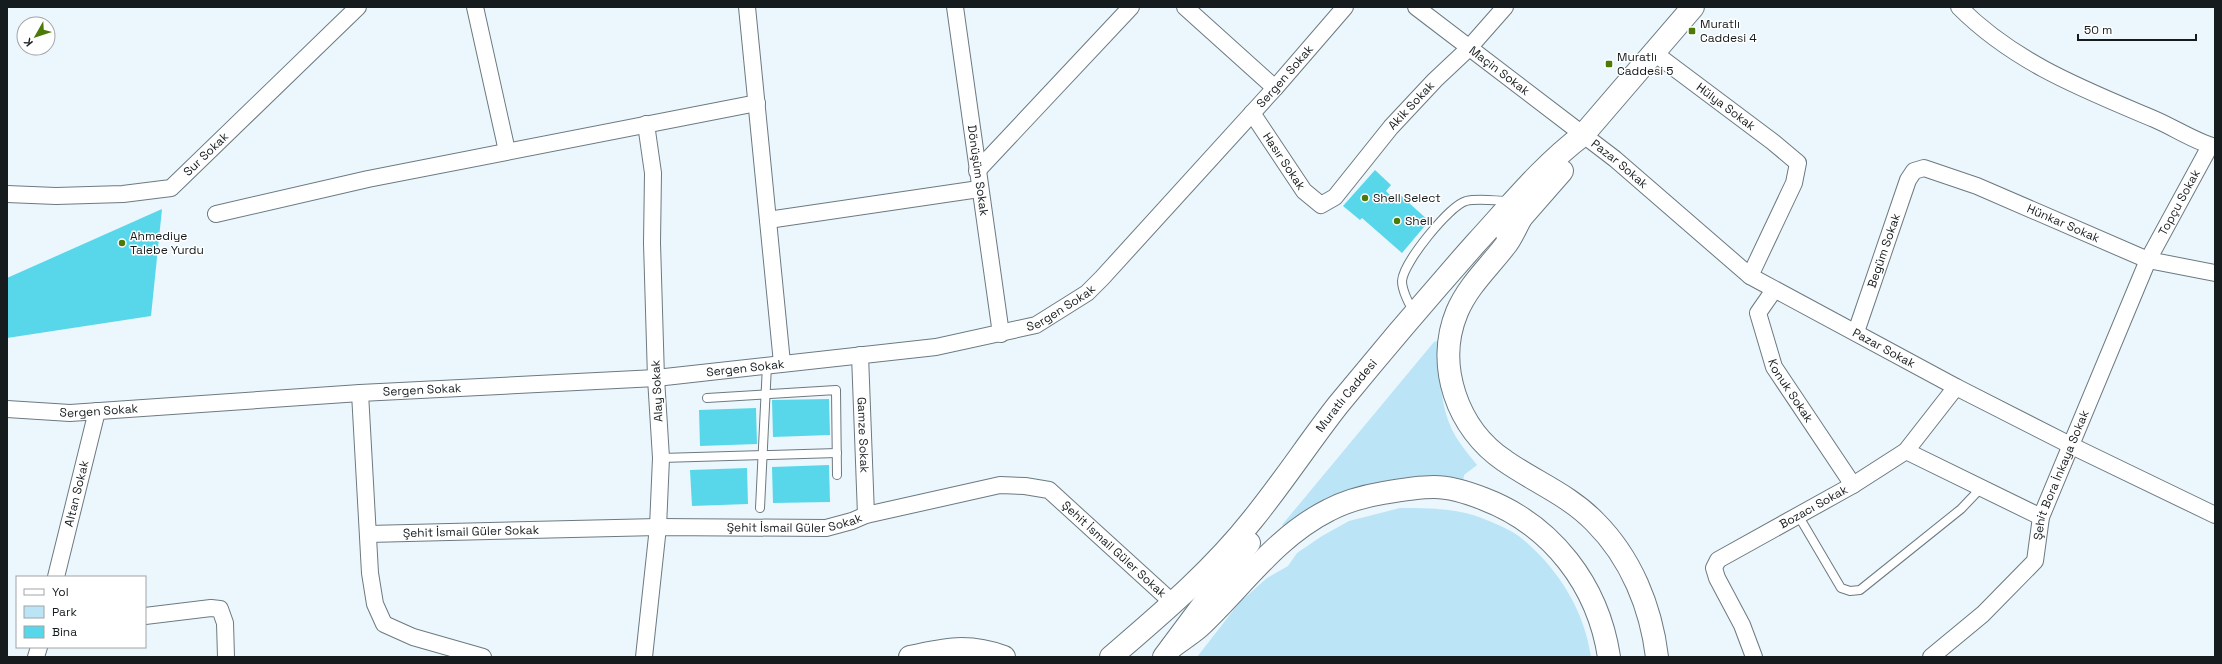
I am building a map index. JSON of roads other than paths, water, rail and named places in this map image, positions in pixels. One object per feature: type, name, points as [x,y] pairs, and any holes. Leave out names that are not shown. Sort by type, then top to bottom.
[{"type":"main road","name":"Muratlı Caddesi","points":[[1111,657],[1173,603],[1222,554],[1253,519],[1337,406],[1415,312],[1578,151],[1583,135],[1693,7]]},
{"type":"main road","name":"Muratlı Caddesi","points":[[1168,652],[1332,432],[1517,210]]},
{"type":"main road","points":[[1517,210],[1506,245],[1479,275],[1466,293],[1457,312],[1447,345],[1449,372],[1456,398],[1471,428],[1489,449],[1505,461],[1560,493],[1580,508],[1613,542],[1630,569],[1642,596],[1652,624],[1657,657]]},
{"type":"main road","points":[[1168,652],[1198,627],[1260,562],[1290,535],[1329,510],[1363,497],[1398,490],[1435,487],[1472,494],[1500,505],[1527,520],[1552,540],[1579,574],[1596,608],[1606,640],[1609,657]]},
{"type":"main road","points":[[910,657],[957,648],[991,652],[1004,657]]},
{"type":"street","name":"Sur Sokak","points":[[7,194],[56,196],[123,194],[171,188],[358,7]]},
{"type":"street","points":[[475,7],[507,151]]},
{"type":"street","points":[[747,7],[768,220],[774,364]]},
{"type":"street","name":"Dönüşüm Sokak","points":[[955,7],[1001,334]]},
{"type":"street","points":[[977,171],[1131,7]]},
{"type":"street","points":[[1185,7],[1275,88]]},
{"type":"street","name":"Sergen Sokak","points":[[7,409],[70,413],[360,393],[656,378],[936,347],[1001,334],[1036,325],[1087,292],[1275,88],[1345,7]]},
{"type":"street","name":"Maçin Sokak","points":[[1416,7],[1583,135]]},
{"type":"street","name":"Akik Sokak","points":[[1320,205],[1335,197],[1391,127],[1435,80],[1468,48],[1505,7]]},
{"type":"street","points":[[1959,7],[1993,38],[2039,67],[2096,96],[2156,120],[2213,147]]},
{"type":"street","name":"Hülya Sokak","points":[[1653,52],[1773,142],[1798,163],[1794,183],[1750,276]]},
{"type":"street","points":[[216,214],[368,179],[757,103]]},
{"type":"street","name":"Hasır Sokak","points":[[1252,113],[1304,191],[1320,205]]},
{"type":"street","name":"Alay Sokak","points":[[644,657],[658,527],[661,458],[656,378],[652,243],[653,173],[646,124]]},
{"type":"street","name":"Pazar Sokak","points":[[1583,135],[1615,159],[1750,276],[1956,387],[2072,446],[2215,515]]},
{"type":"street","name":"Topçu Sokak","points":[[2148,260],[2213,147]]},
{"type":"street","name":"Hünkar Sokak","points":[[1914,171],[1924,168],[1977,186],[2148,260],[2215,273]]},
{"type":"street","name":"Begüm Sokak","points":[[1856,332],[1908,180],[1914,171]]},
{"type":"street","points":[[768,220],[980,189]]},
{"type":"street","name":"Şehit Bora İnkaya Sokak","points":[[1931,657],[1983,614],[2036,561],[2041,517],[2072,446],[2148,260]]},
{"type":"street","name":"Konuk Sokak","points":[[1774,290],[1758,313],[1774,367],[1853,485]]},
{"type":"street","name":"Gamze Sokak","points":[[860,355],[866,514]]},
{"type":"street","name":"Bozacı Sokak","points":[[1754,657],[1742,624],[1717,578],[1714,568],[1718,560],[1853,485],[1906,451],[1956,387]]},
{"type":"street","points":[[360,393],[370,573],[375,604],[384,624],[413,637],[483,657]]},
{"type":"street","name":"Altan Sokak","points":[[56,576],[97,411]]},
{"type":"street","points":[[1906,451],[2041,517]]},
{"type":"street","name":"Şehit İsmail Güler Sokak","points":[[368,534],[658,527],[826,528],[852,521],[866,514],[958,493],[1000,485],[1025,486],[1049,490],[1173,603]]},
{"type":"street","points":[[146,616],[211,608],[220,609],[226,623],[226,657]]},
{"type":"lane","points":[[1415,312],[1409,305],[1402,281],[1407,267],[1448,214],[1465,201],[1517,210]]},
{"type":"lane","points":[[760,508],[765,395],[774,364]]},
{"type":"lane","points":[[708,398],[836,390],[837,475]]},
{"type":"lane","points":[[661,458],[837,453]]},
{"type":"lane","points":[[1798,515],[1841,588],[1850,591],[1860,590],[1961,509],[1981,488]]},
{"type":"place","name":"Muratlı Caddesi 4","points":[[1692,31]]},
{"type":"place","name":"Muratlı Caddesi 5","points":[[1609,64]]},
{"type":"place","name":"Shell Select","points":[[1365,198]]},
{"type":"place","name":"Shell","points":[[1397,221]]},
{"type":"place","name":"Ahmediye Talebe Yurdu","points":[[122,243]]}]
